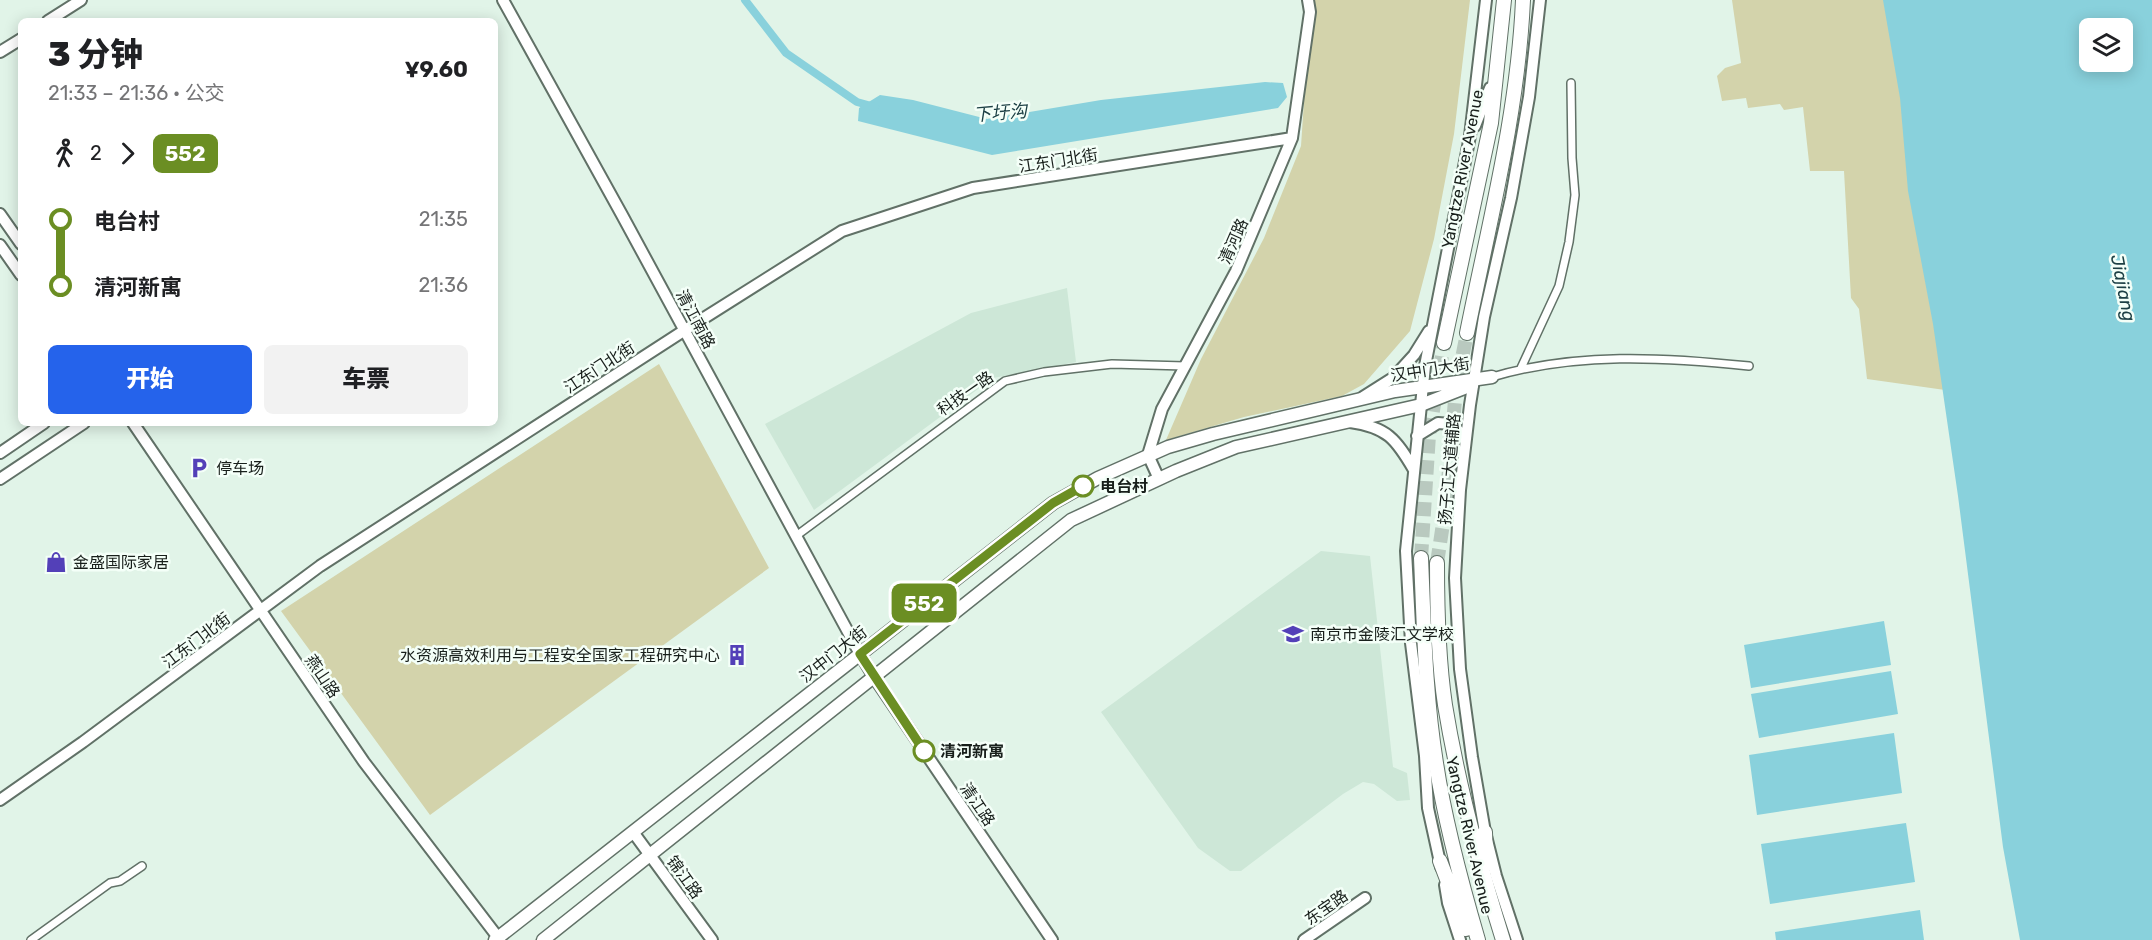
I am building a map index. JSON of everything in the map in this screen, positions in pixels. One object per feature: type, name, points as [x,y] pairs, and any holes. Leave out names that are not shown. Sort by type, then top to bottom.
[{"type":"highway","name":"Yangtze River Avenue","points":[[1444,343],[1491,123],[1504,0]]},
{"type":"highway","points":[[1467,333],[1499,183],[1517,65],[1523,0]]},
{"type":"highway","name":"Yangtze River Avenue","points":[[1421,558],[1427,691],[1436,763],[1446,819],[1478,940]]},
{"type":"highway","name":"Yangtze River Avenue","points":[[1437,563],[1437,623],[1445,703],[1460,784],[1503,940]]},
{"type":"highway","points":[[1485,832],[1487,885]]},
{"type":"highway","points":[[1440,861],[1467,931],[1473,940]]},
{"type":"main road","name":"汉中门大街","points":[[543,940],[1071,520],[1159,479],[1236,447],[1421,405],[1473,382],[1492,377]]},
{"type":"main road","name":"汉中门大街","points":[[498,939],[1053,503],[1148,454],[1213,434],[1423,386],[1473,382]]},
{"type":"street","points":[[53,18],[81,0]]},
{"type":"street","name":"清江南路","points":[[503,0],[860,654]]},
{"type":"street","name":"清河路","points":[[1148,454],[1162,409],[1236,271],[1292,138],[1310,12],[1308,0]]},
{"type":"street","name":"扬子江大道辅路","points":[[1460,940],[1448,903],[1428,808],[1425,756],[1411,643],[1406,550],[1423,386],[1470,136],[1486,0]]},
{"type":"street","name":"扬子江大道辅路","points":[[1517,940],[1496,876],[1485,832],[1472,757],[1460,669],[1455,578],[1460,490],[1473,382],[1484,317],[1523,134],[1540,0]]},
{"type":"street","points":[[0,52],[18,41]]},
{"type":"street","points":[[1517,65],[1523,134]]},
{"type":"street","points":[[1470,136],[1485,104],[1497,68]]},
{"type":"street","points":[[1521,368],[1559,286],[1569,242],[1575,195],[1571,83]]},
{"type":"street","name":"江东门北街","points":[[0,800],[83,742],[328,561],[842,231],[973,188],[1292,138]]},
{"type":"street","points":[[0,214],[18,240]]},
{"type":"street","points":[[0,244],[18,271]]},
{"type":"street","points":[[1359,399],[1393,378],[1414,355],[1433,326]]},
{"type":"street","points":[[1492,377],[1521,368],[1609,358],[1676,358],[1749,366]]},
{"type":"street","name":"科技一路","points":[[796,536],[1005,381],[1044,372],[1112,364],[1185,366]]},
{"type":"street","points":[[1344,421],[1371,425],[1397,442],[1414,470]]},
{"type":"street","points":[[1417,436],[1438,423],[1451,424],[1466,438]]},
{"type":"street","points":[[0,453],[40,426]]},
{"type":"street","points":[[0,479],[80,426]]},
{"type":"street","name":"燕山路","points":[[135,426],[364,762],[498,939]]},
{"type":"street","points":[[1148,454],[1159,479]]},
{"type":"street","name":"清江路","points":[[860,654],[1052,940]]},
{"type":"street","name":"锦江路","points":[[633,832],[712,940]]},
{"type":"street","points":[[31,940],[110,883],[120,881],[142,866]]},
{"type":"street","name":"东宝路","points":[[1304,940],[1365,898]]},
{"type":"shaded area","points":[[1067,288],[1076,362],[993,378],[814,510],[765,424],[971,313]]},
{"type":"shaded area","name":"南京市金陵汇文学校","points":[[1321,551],[1370,556],[1393,767],[1407,773],[1410,800],[1397,801],[1374,784],[1363,782],[1343,794],[1241,871],[1230,871],[1198,848],[1101,712]]},
{"type":"green space","points":[[1308,0],[1470,0],[1454,134],[1434,239],[1410,331],[1364,384],[1342,396],[1244,417],[1166,440],[1201,359],[1264,238],[1301,146],[1310,12]]},
{"type":"green space","points":[[1732,0],[1902,0],[1945,390],[1867,379],[1859,309],[1851,298],[1844,171],[1810,171],[1803,107],[1784,110],[1780,104],[1748,108],[1746,98],[1722,101],[1717,76],[1725,68],[1741,63]]},
{"type":"green space","points":[[659,364],[769,568],[430,815],[281,611]]},
{"type":"water","name":"Jiajiang","points":[[1883,0],[2152,0],[2152,940],[2020,940],[2003,847],[1958,496],[1933,324],[1908,191],[1900,98]]},
{"type":"water","points":[[1265,82],[1283,83],[1287,97],[1278,108],[992,155],[858,121],[859,108],[880,95],[913,100],[987,119],[1101,100]]},
{"type":"water","points":[[1884,621],[1891,665],[1751,688],[1744,645]]},
{"type":"water","points":[[1891,671],[1898,714],[1759,738],[1751,694]]},
{"type":"water","points":[[1894,733],[1902,793],[1757,815],[1749,755]]},
{"type":"water","points":[[1906,823],[1915,882],[1770,904],[1761,844]]},
{"type":"water","points":[[1920,910],[1924,940],[1776,940],[1775,932]]},
{"type":"waterway","name":"下圩沟","points":[[745,0],[786,53],[857,102],[875,107]]},
{"type":"tunnel","points":[[1437,563],[1446,504],[1456,389],[1467,333]]},
{"type":"tunnel","points":[[1421,558],[1429,435],[1444,343]]},
{"type":"bus line","name":"552","points":[[924,751],[860,654],[1053,503],[1083,486]]},
{"type":"place","name":"停车场","points":[[199,468]]},
{"type":"place","name":"电台村","points":[[1083,486]]},
{"type":"place","name":"金盛国际家居","points":[[56,562]]},
{"type":"place","name":"南京市金陵汇文学校","points":[[1293,634]]},
{"type":"place","name":"水资源高效利用与工程安全国家工程研究中心","points":[[737,655]]},
{"type":"place","name":"清河新寓","points":[[924,751]]}]
